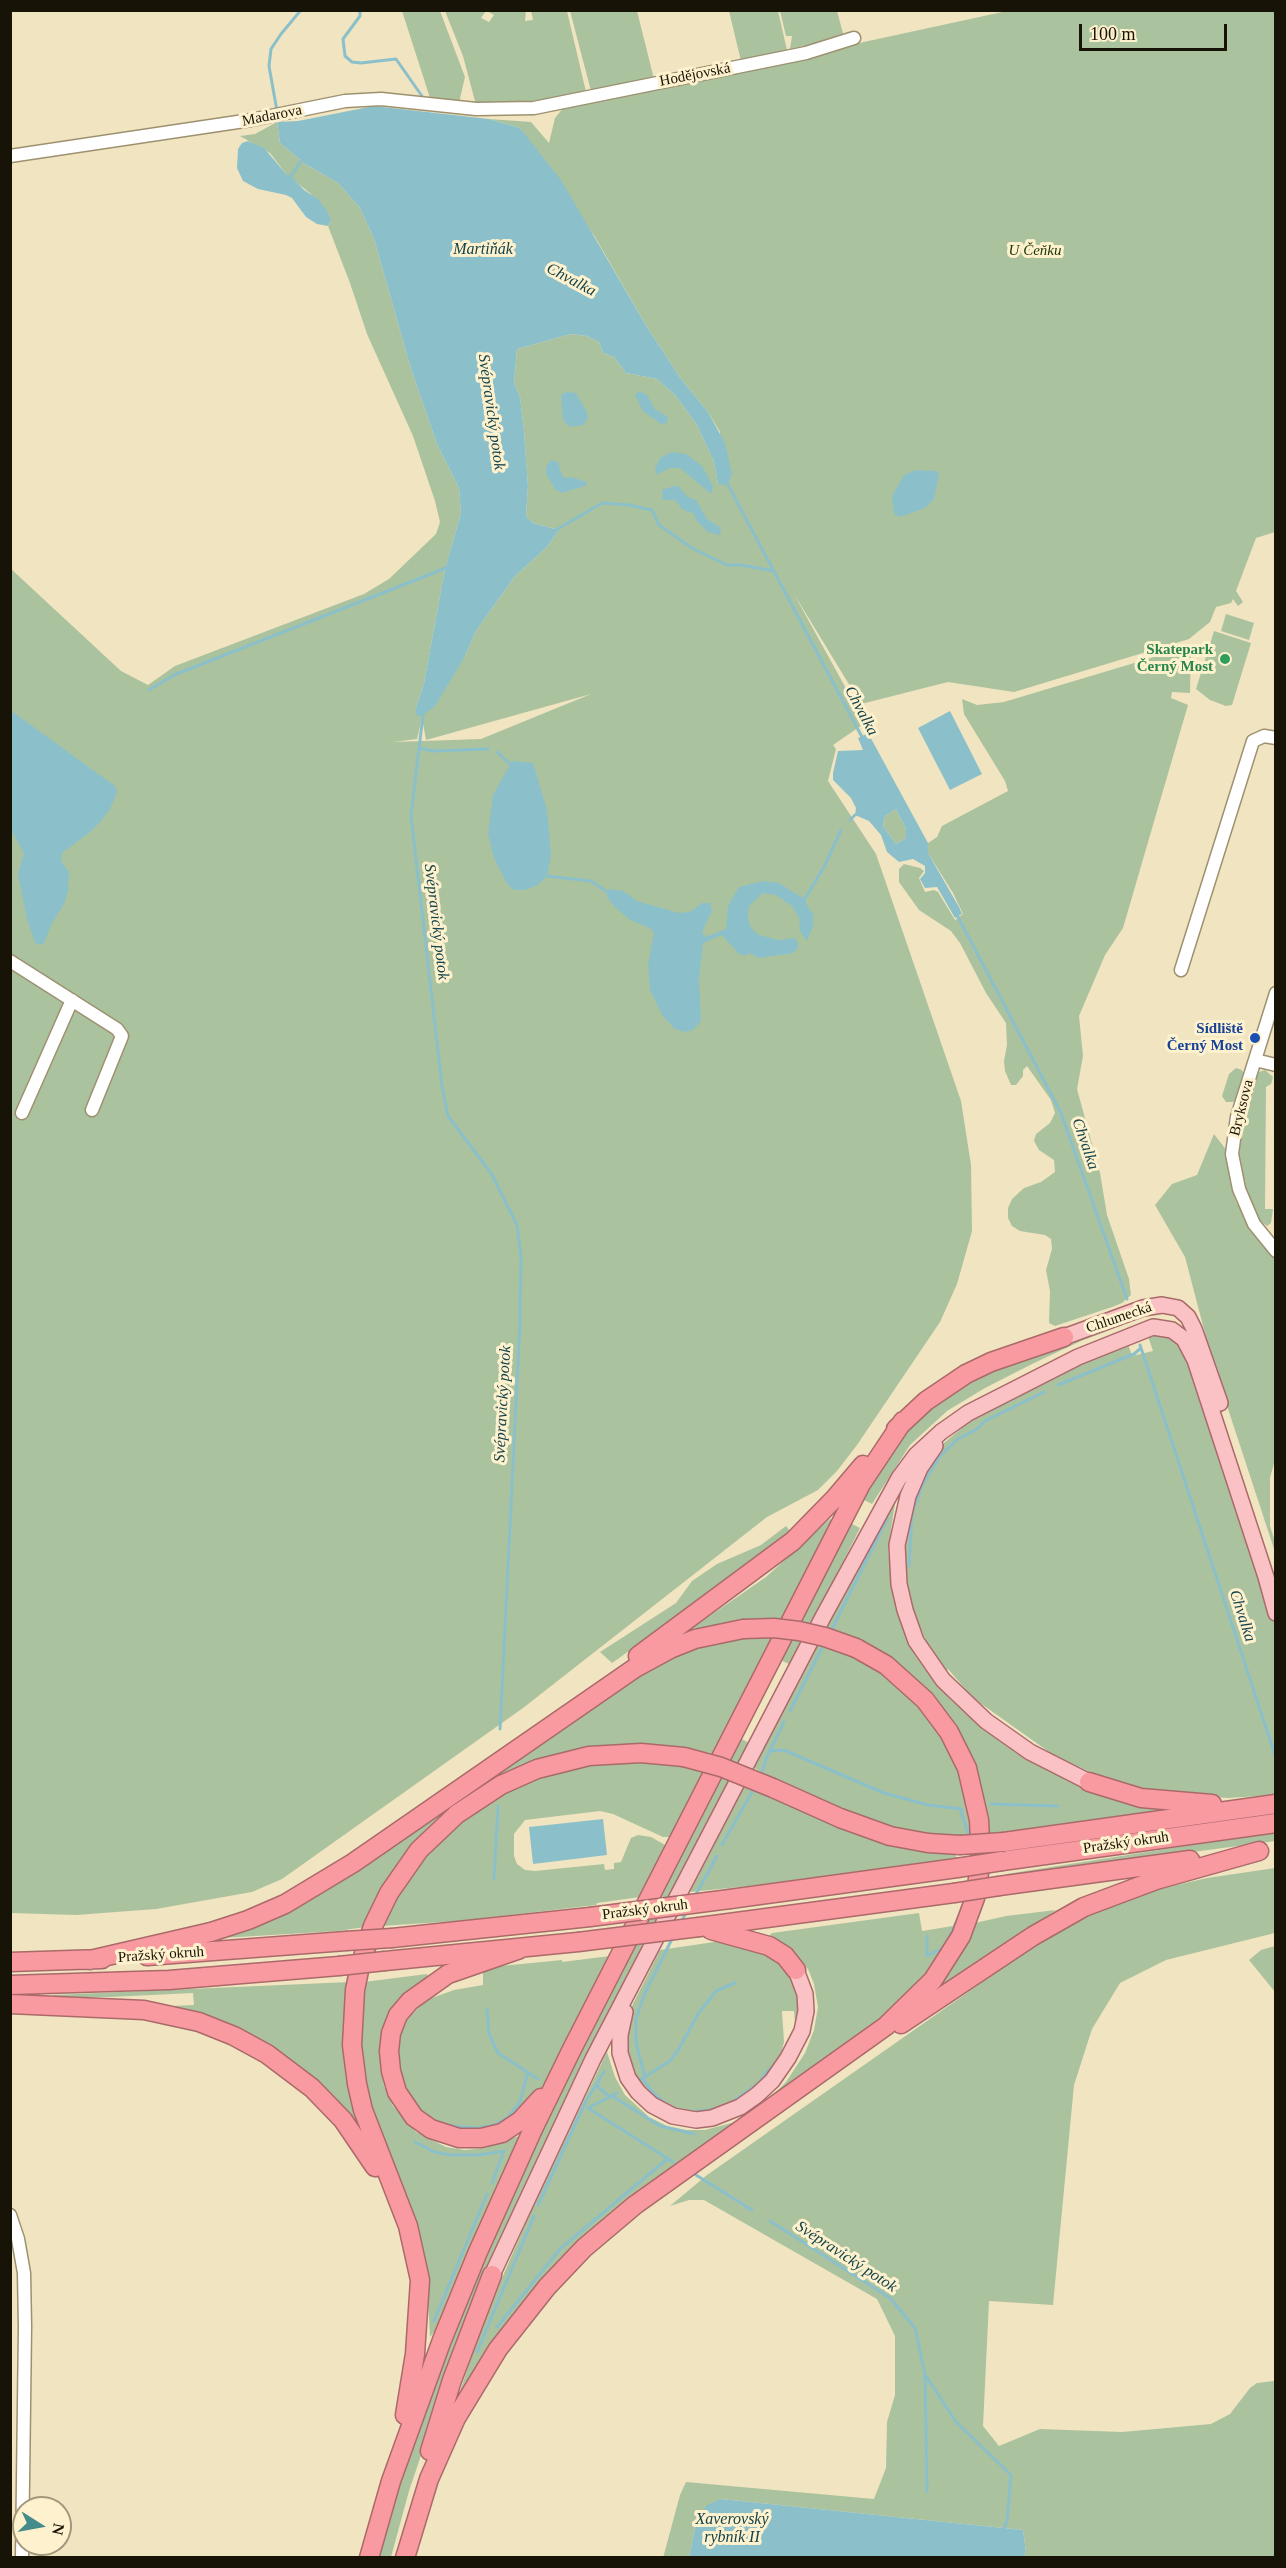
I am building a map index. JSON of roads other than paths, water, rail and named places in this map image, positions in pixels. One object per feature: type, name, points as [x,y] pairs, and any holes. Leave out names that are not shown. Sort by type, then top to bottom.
[{"type":"highway","name":"Chlumecká","points":[[903,1421],[939,1391],[966,1374],[991,1362],[1064,1337]]},
{"type":"highway","points":[[584,1702],[651,1646],[730,1590],[793,1540],[835,1498],[903,1421]]},
{"type":"highway","points":[[391,2481],[473,2264],[571,2051],[861,1484],[903,1421]]},
{"type":"highway","points":[[90,1960],[217,1930],[260,1915],[290,1900],[347,1866],[623,1676],[670,1649],[702,1637],[743,1629],[774,1628],[825,1637],[855,1648],[886,1665],[906,1682],[934,1710],[949,1732],[967,1768],[974,1794],[981,1832],[981,1860],[979,1880],[970,1914],[941,1971],[895,2018],[831,2067],[635,2205],[584,2247],[551,2281],[501,2344],[462,2406],[433,2469],[407,2550]]},
{"type":"highway","points":[[369,2558],[391,2481],[410,2392],[420,2280],[417,2257],[408,2226],[363,2110],[353,2057],[352,2025],[355,1990],[366,1946],[377,1916],[403,1871],[428,1840],[467,1806],[507,1782],[550,1765],[595,1755],[634,1752],[684,1757],[721,1767],[853,1823],[890,1836],[928,1843],[960,1845],[1004,1842],[1275,1804]]},
{"type":"highway","points":[[1089,1782],[1141,1798],[1250,1807]]},
{"type":"highway","name":"Pražský okruh","points":[[10,1962],[90,1960],[392,1938],[590,1917],[1275,1823]]},
{"type":"highway","points":[[831,2067],[933,2004],[1032,1936],[1084,1906],[1156,1880],[1267,1850]]},
{"type":"highway","name":"Pražský okruh","points":[[10,1985],[169,1980],[520,1949],[710,1927],[1267,1850]]},
{"type":"highway","points":[[710,1927],[769,1946],[785,1956],[796,1970]]},
{"type":"highway","points":[[520,1949],[448,1974],[416,1995],[404,2008],[394,2024],[389,2042],[391,2071],[397,2092],[414,2117],[430,2129],[459,2139],[491,2136],[511,2128],[527,2115],[571,2051]]},
{"type":"highway","points":[[10,2004],[126,2007],[180,2017],[217,2029],[251,2044],[298,2076],[343,2120],[366,2151],[381,2180],[398,2219],[407,2252],[415,2300],[417,2333]]},
{"type":"highway","points":[[407,2550],[425,2470],[443,2405],[492,2275]]},
{"type":"main road","name":"Chlumecká","points":[[1064,1337],[1149,1306],[1173,1306],[1182,1310],[1188,1317],[1204,1355],[1275,1577]]},
{"type":"main road","name":"Chlumecká","points":[[988,1402],[1069,1361],[1146,1330],[1162,1327],[1181,1336],[1188,1344],[1195,1360],[1266,1577],[1275,1613]]},
{"type":"main road","points":[[988,1402],[957,1425],[938,1444],[911,1486],[904,1507],[897,1545],[897,1569],[901,1597],[922,1651],[943,1680],[965,1703],[1024,1748],[1089,1782]]},
{"type":"main road","points":[[492,2275],[573,2099],[823,1617],[899,1478],[916,1455],[941,1431],[988,1402]]},
{"type":"main road","points":[[641,1970],[621,2025],[620,2044],[624,2069],[638,2092],[652,2105],[673,2116],[696,2120],[721,2115],[740,2107],[757,2095],[778,2073],[797,2043],[804,2021],[805,1994],[796,1970]]},
{"type":"street","name":"Hodějovská","points":[[534,108],[806,53],[854,38]]},
{"type":"street","name":"Madarova","points":[[10,156],[291,113],[363,99],[476,109],[534,108]]},
{"type":"street","points":[[1181,970],[1253,741],[1264,736],[1275,738]]},
{"type":"street","points":[[10,961],[117,1029],[122,1036],[92,1110]]},
{"type":"street","name":"Bryksova","points":[[1275,993],[1237,1117],[1232,1154],[1239,1189],[1254,1224],[1275,1251]]},
{"type":"street","points":[[22,1113],[72,1000]]},
{"type":"street","points":[[1256,1060],[1275,1065]]},
{"type":"street","points":[[10,2216],[18,2240],[24,2273],[26,2326],[22,2558]]},
{"type":"water","name":"Martiňák","points":[[374,106],[489,119],[520,128],[561,180],[647,327],[681,379],[708,412],[725,443],[732,474],[728,485],[718,484],[714,462],[697,425],[676,396],[657,379],[626,373],[614,357],[603,353],[599,342],[587,336],[571,334],[517,349],[514,383],[520,397],[524,431],[528,486],[526,516],[533,523],[559,530],[546,548],[515,576],[476,631],[464,658],[435,706],[422,716],[416,715],[416,708],[424,683],[445,569],[461,513],[459,488],[437,444],[411,369],[374,239],[360,208],[338,183],[305,164],[280,143],[277,122],[298,121]]},
{"type":"water","points":[[248,141],[264,148],[287,175],[290,175],[304,190],[318,199],[331,220],[328,226],[317,224],[306,217],[292,198],[258,189],[243,181],[237,168],[238,149],[242,143]]},
{"type":"water","points":[[639,391],[647,395],[655,409],[668,417],[667,423],[661,424],[643,411],[635,395]]},
{"type":"water","points":[[567,392],[576,393],[587,412],[588,418],[583,425],[570,427],[563,420],[561,395]]},
{"type":"water","points":[[672,452],[686,454],[702,466],[713,486],[711,494],[680,468],[669,468],[657,475],[655,469],[660,458]]},
{"type":"water","points":[[551,460],[558,462],[565,478],[571,477],[587,482],[585,486],[562,493],[556,490],[546,474],[546,467]]},
{"type":"water","points":[[916,470],[936,471],[939,474],[934,499],[925,508],[900,517],[894,514],[892,496],[904,475]]},
{"type":"water","points":[[678,486],[688,497],[696,500],[707,519],[721,528],[720,535],[708,532],[696,520],[694,514],[682,509],[675,500],[663,500],[662,490]]},
{"type":"water","points":[[10,710],[115,786],[117,792],[110,809],[101,821],[62,853],[61,861],[69,872],[68,891],[64,904],[52,923],[43,945],[35,943],[27,919],[18,874],[24,853],[11,830]]},
{"type":"water","points":[[950,711],[982,774],[950,790],[918,728]]},
{"type":"water","points":[[868,733],[928,843],[928,853],[962,914],[955,918],[937,887],[925,888],[920,879],[925,873],[925,866],[913,859],[899,862],[887,852],[881,835],[869,821],[855,815],[856,808],[851,798],[833,780],[838,751],[863,750],[858,738]],"holes":[[[896,809],[906,829],[906,838],[896,844],[883,826],[885,816]]]},
{"type":"water","points":[[512,761],[533,763],[547,810],[551,856],[547,876],[538,885],[525,890],[514,890],[507,884],[494,858],[488,834],[493,795]]},
{"type":"water","points":[[763,881],[779,883],[801,897],[806,897],[806,904],[813,914],[813,926],[807,941],[800,931],[799,917],[792,906],[776,895],[763,893],[749,906],[750,926],[757,934],[763,936],[779,940],[794,938],[798,942],[798,948],[793,953],[759,958],[749,953],[744,956],[739,954],[722,935],[703,943],[699,977],[701,1021],[693,1030],[684,1032],[675,1029],[662,1015],[650,990],[648,965],[654,933],[650,928],[630,920],[615,907],[607,897],[606,891],[610,889],[623,891],[637,901],[679,913],[690,912],[702,903],[710,903],[712,911],[702,932],[706,937],[726,929],[728,906],[739,887]]},
{"type":"water","points":[[603,1819],[607,1855],[533,1864],[529,1827]]},
{"type":"water","name":"Xaverovský rybník II","points":[[721,2499],[1023,2530],[1026,2552],[1023,2558],[689,2557],[697,2519],[707,2505]]},
{"type":"waterway","points":[[277,111],[269,66],[271,49],[301,10]]},
{"type":"waterway","name":"Svépravický potok","points":[[360,10],[360,16],[343,39],[345,56],[352,62],[361,63],[396,59],[424,99]]},
{"type":"waterway","points":[[291,176],[301,161]]},
{"type":"waterway","name":"Chvalka","points":[[727,483],[862,737]]},
{"type":"waterway","points":[[556,530],[602,503],[629,505],[652,510],[659,525],[692,548],[727,565],[774,571]]},
{"type":"waterway","points":[[149,690],[174,675],[446,568]]},
{"type":"waterway","name":"Svépravický potok","points":[[423,715],[411,816],[442,1086],[448,1116],[491,1173],[517,1225],[521,1256],[520,1322],[500,1729]]},
{"type":"waterway","points":[[419,748],[433,751],[488,749]]},
{"type":"waterway","points":[[497,752],[510,764]]},
{"type":"waterway","points":[[850,820],[855,815]]},
{"type":"waterway","points":[[806,897],[824,867],[841,830]]},
{"type":"waterway","points":[[547,876],[591,881],[606,891]]},
{"type":"waterway","name":"Chvalka","points":[[957,915],[1061,1113],[1127,1299]]},
{"type":"waterway","name":"Chvalka","points":[[1140,1345],[1276,1758]]},
{"type":"waterway","points":[[1058,1385],[1134,1354],[1141,1348]]},
{"type":"waterway","points":[[909,1566],[912,1513],[923,1484],[940,1456],[958,1439],[977,1429],[985,1421],[1044,1392]]},
{"type":"waterway","points":[[830,1633],[887,1519]]},
{"type":"waterway","points":[[790,1711],[824,1644]]},
{"type":"waterway","points":[[761,1775],[784,1722]]},
{"type":"waterway","points":[[770,1751],[784,1750],[884,1793],[928,1805],[962,1809]]},
{"type":"waterway","points":[[722,1845],[755,1787]]},
{"type":"waterway","points":[[991,1804],[1058,1806]]},
{"type":"waterway","name":"Svépravický potok","points":[[494,1879],[498,1806]]},
{"type":"waterway","points":[[960,1809],[970,1839]]},
{"type":"waterway","points":[[695,1896],[717,1856]]},
{"type":"waterway","points":[[681,1923],[687,1910]]},
{"type":"waterway","points":[[948,1940],[959,1916]]},
{"type":"waterway","points":[[927,1936],[927,1956],[943,1948]]},
{"type":"waterway","points":[[645,2077],[636,2043],[636,2019],[644,1995],[673,1937]]},
{"type":"waterway","points":[[640,2080],[670,2061],[698,2014],[716,1991],[735,1983]]},
{"type":"waterway","name":"Svépravický potok","points":[[487,2009],[489,2034],[498,2053],[538,2079]]},
{"type":"waterway","points":[[729,2104],[758,2084],[770,2068]]},
{"type":"waterway","points":[[451,2126],[478,2128],[494,2125],[507,2118],[520,2102],[528,2072]]},
{"type":"waterway","points":[[596,2085],[604,2072]]},
{"type":"waterway","points":[[643,2079],[654,2094],[666,2104]]},
{"type":"waterway","points":[[538,2205],[586,2101],[596,2085],[610,2097]]},
{"type":"waterway","points":[[588,2108],[617,2093]]},
{"type":"waterway","points":[[612,2096],[660,2126],[694,2134]]},
{"type":"waterway","name":"Svépravický potok","points":[[588,2108],[673,2162]]},
{"type":"waterway","points":[[690,2112],[715,2109]]},
{"type":"waterway","points":[[415,2142],[434,2152],[451,2155],[479,2155],[504,2151]]},
{"type":"waterway","points":[[492,2183],[504,2151]]},
{"type":"waterway","points":[[497,2327],[560,2249],[667,2159]]},
{"type":"waterway","name":"Svépravický potok","points":[[696,2175],[752,2210]]},
{"type":"waterway","points":[[434,2321],[487,2194]]},
{"type":"waterway","points":[[477,2352],[534,2216]]},
{"type":"waterway","name":"Svépravický potok","points":[[770,2221],[890,2298],[915,2328],[925,2374],[927,2492]]},
{"type":"waterway","points":[[926,2376],[956,2422],[1011,2475],[1007,2522],[1003,2530]]},
{"type":"place","name":"Skatepark Černý Most","points":[[1225,659]]},
{"type":"place","name":"Sídliště Černý Most","points":[[1255,1038]]},
{"type":"park label","name":"U Čeňku","points":[[1035,251]]}]
